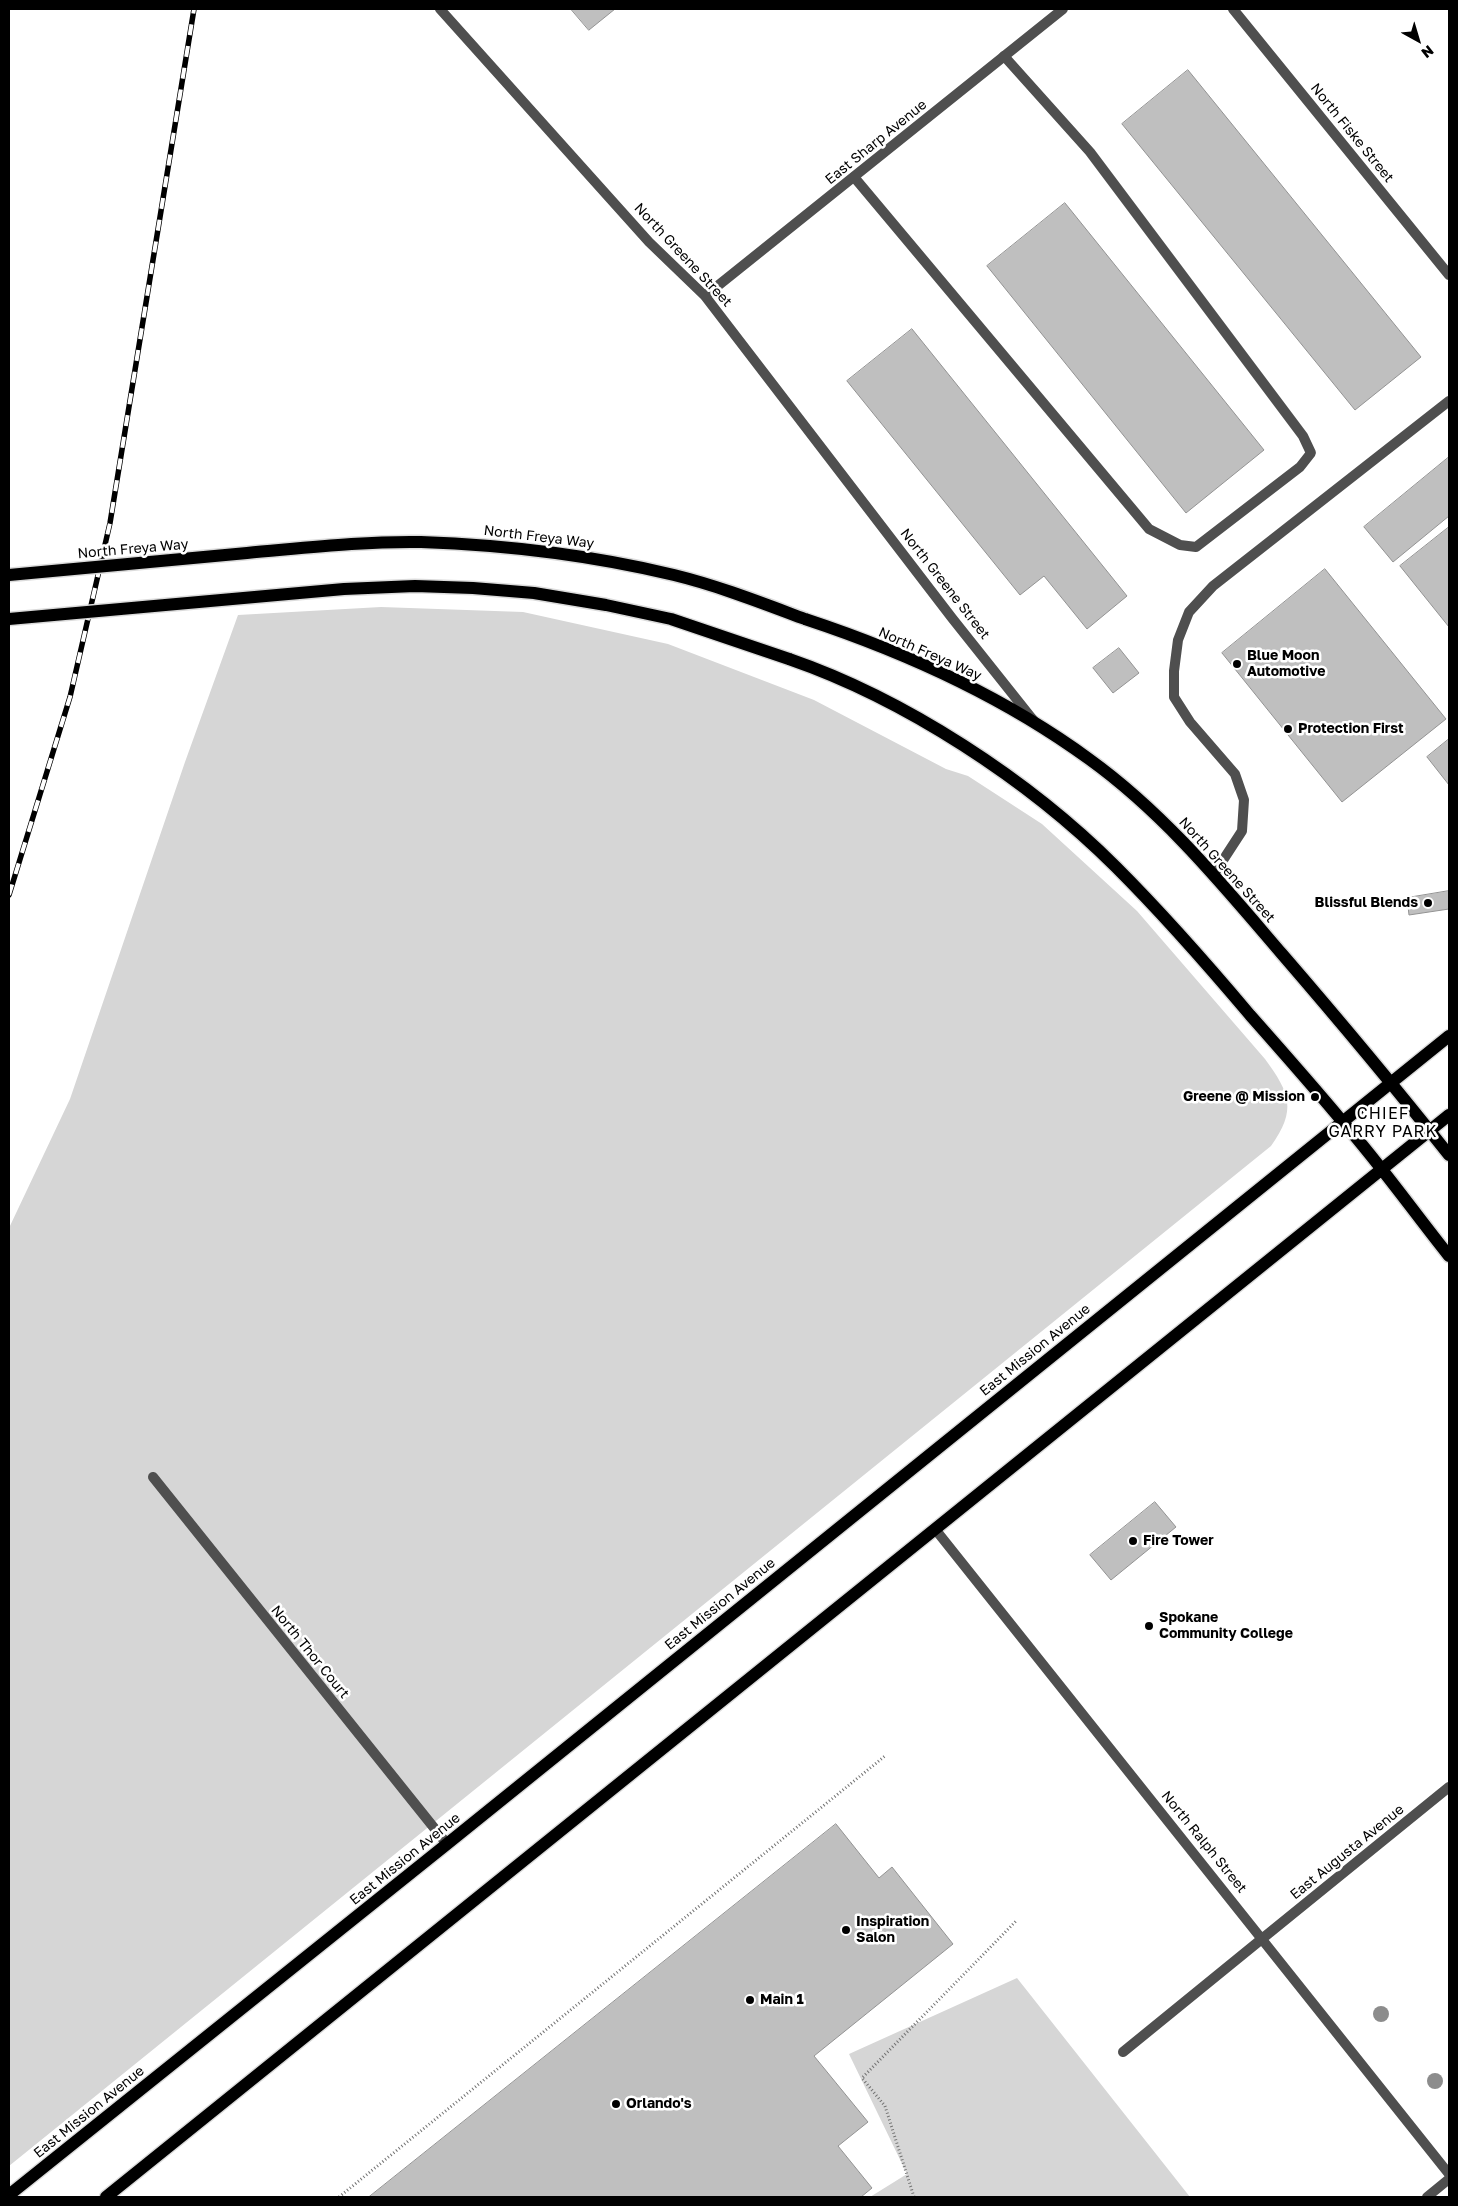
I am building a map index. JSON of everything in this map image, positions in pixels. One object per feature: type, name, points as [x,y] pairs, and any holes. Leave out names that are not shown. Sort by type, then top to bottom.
[{"type":"main road","name":"North Freya Way","points":[[9,575],[360,543],[420,542],[550,552],[613,562],[676,576],[752,599],[944,674],[1036,723]]},
{"type":"main road","points":[[9,619],[344,589],[415,586],[473,588],[534,593],[606,605],[671,619],[789,659],[852,683],[907,711],[989,764],[1068,822],[1115,865],[1165,917],[1343,1122],[1449,1256]]},
{"type":"main road","name":"North Greene Street","points":[[1036,723],[1090,760],[1137,797],[1214,874],[1392,1083],[1449,1155]]},
{"type":"main road","name":"East Mission Avenue","points":[[9,2195],[1449,1036]]},
{"type":"main road","points":[[106,2197],[1449,1115]]},
{"type":"street","name":"North Greene Street","points":[[440,9],[649,242],[705,296],[952,618],[1036,723]]},
{"type":"street","name":"East Sharp Avenue","points":[[705,296],[1063,9]]},
{"type":"street","name":"North Fiske Street","points":[[1233,9],[1449,275]]},
{"type":"street","points":[[854,177],[1149,529],[1180,544],[1196,547],[1300,467],[1311,453],[1303,436],[1090,152],[1004,56]]},
{"type":"street","points":[[1214,874],[1242,831],[1244,800],[1235,774],[1190,722],[1174,697],[1174,670],[1178,640],[1189,612],[1213,586],[1449,401]]},
{"type":"street","name":"North Thor Court","points":[[153,1477],[447,1844]]},
{"type":"street","name":"North Ralph Street","points":[[935,1530],[1263,1938],[1449,2174]]},
{"type":"street","name":"East Augusta Avenue","points":[[1123,2052],[1449,1787]]},
{"type":"street","points":[[1427,2197],[1449,2179]]},
{"type":"path","points":[[339,2197],[885,1756]]},
{"type":"path","points":[[914,2197],[885,2106],[862,2078],[1017,1920]]},
{"type":"shaded area","points":[[381,607],[523,612],[668,644],[814,700],[946,769],[968,776],[1042,824],[1137,911],[1274,1071],[1285,1092],[1287,1112],[1285,1122],[1271,1146],[9,2166],[9,1228],[70,1099],[185,762],[238,615]]},
{"type":"shaded area","points":[[1017,1978],[1190,2197],[870,2197],[907,2174],[849,2054]]},
{"type":"building","points":[[571,9],[615,9],[589,30]]},
{"type":"building","points":[[1188,70],[1421,357],[1355,410],[1122,124]]},
{"type":"building","points":[[1065,203],[1264,450],[1186,513],[987,266]]},
{"type":"building","points":[[912,329],[1127,596],[1087,629],[1044,576],[1020,595],[847,381]]},
{"type":"building","points":[[1449,457],[1449,516],[1393,562],[1364,527]]},
{"type":"building","points":[[1449,527],[1449,627],[1400,566]]},
{"type":"building","points":[[1325,569],[1446,719],[1342,802],[1222,653]]},
{"type":"building","points":[[1119,648],[1139,673],[1113,693],[1093,668]]},
{"type":"building","points":[[1449,739],[1449,785],[1427,757]]},
{"type":"building","name":"Blissful Blends","points":[[1449,891],[1449,909],[1409,915],[1407,898]]},
{"type":"building","name":"Fire Tower","points":[[1155,1502],[1176,1527],[1111,1580],[1090,1555]]},
{"type":"building","name":"Main 1","points":[[836,1824],[879,1878],[892,1867],[953,1944],[814,2056],[868,2122],[838,2146],[872,2188],[861,2197],[369,2197]]},
{"type":"railway","points":[[9,895],[70,697],[110,523],[194,9]]},
{"type":"place","name":"Blue Moon Automotive","points":[[1237,664]]},
{"type":"place","name":"Protection First","points":[[1288,729]]},
{"type":"place","name":"Blissful Blends","points":[[1428,903]]},
{"type":"place","name":"Greene @ Mission","points":[[1315,1097]]},
{"type":"place","name":"Fire Tower","points":[[1133,1541]]},
{"type":"place","name":"Spokane Community College","points":[[1149,1626]]},
{"type":"place","name":"Inspiration Salon","points":[[846,1930]]},
{"type":"place","name":"Main 1","points":[[750,2000]]},
{"type":"place","name":"Orlando's","points":[[616,2104]]},
{"type":"district","name":"CHIEF GARRY PARK","points":[[1383,1123]]}]
